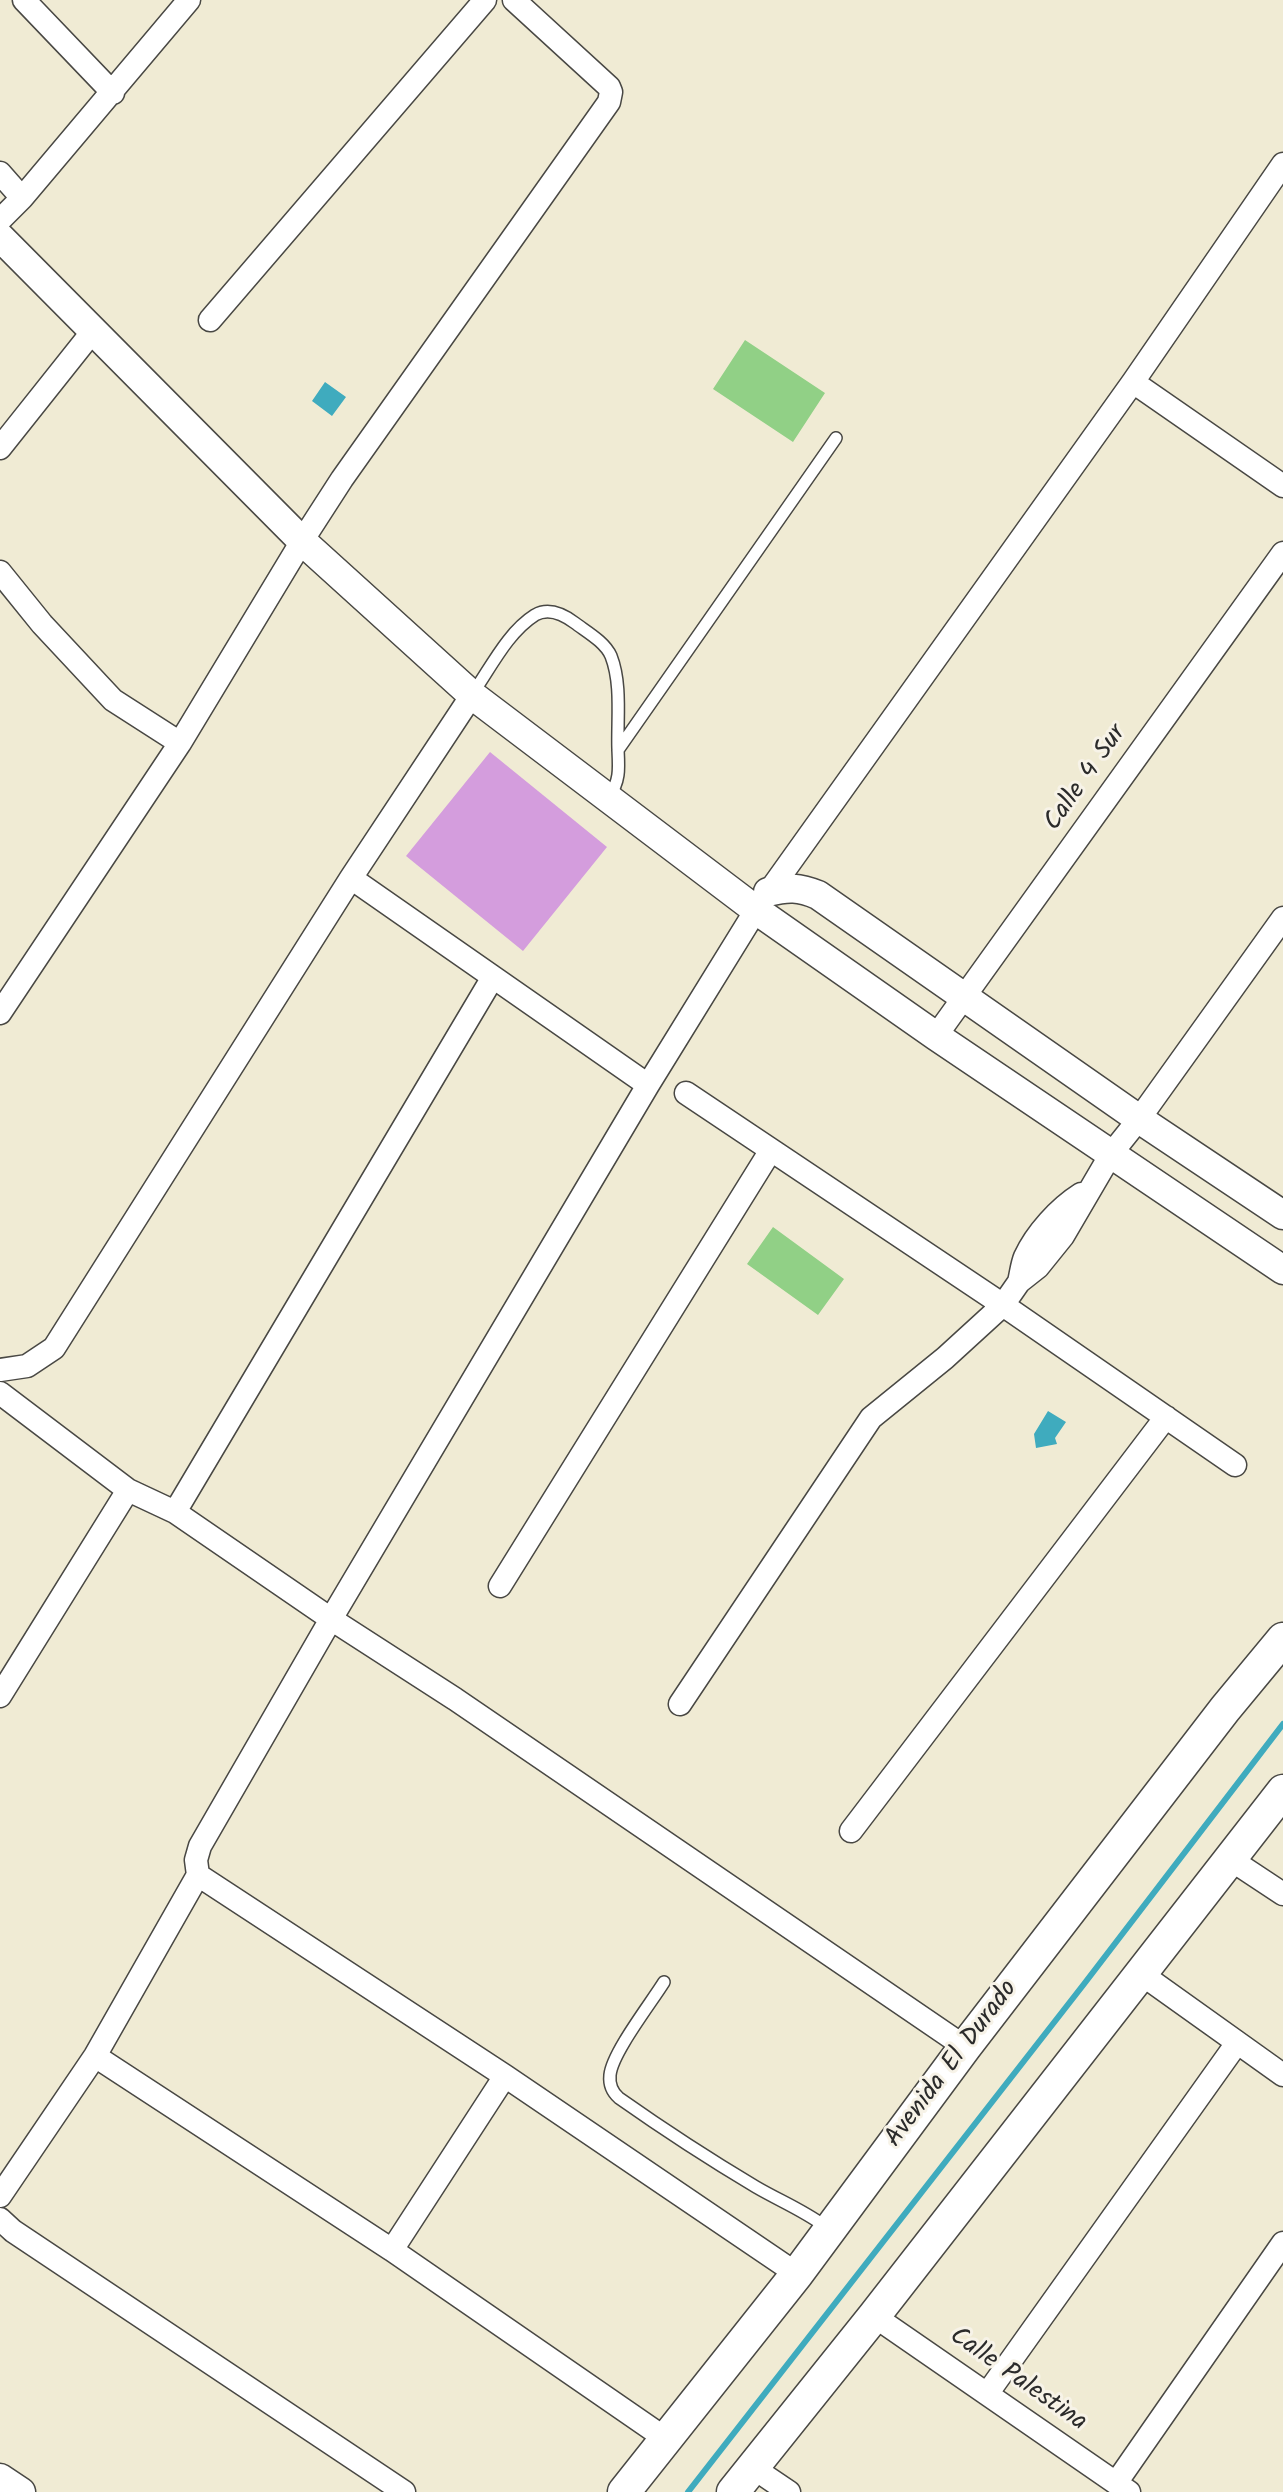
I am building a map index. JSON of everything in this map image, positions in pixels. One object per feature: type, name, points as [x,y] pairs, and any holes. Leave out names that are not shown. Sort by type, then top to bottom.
[{"type":"main road","name":"Avenida El Durado","points":[[624,2492],[797,2274],[965,2047],[1225,1709],[1283,1639]]},
{"type":"main road","points":[[733,2492],[1283,1791]]},
{"type":"street","points":[[24,0],[113,93]]},
{"type":"street","points":[[0,220],[113,93],[189,0]]},
{"type":"street","points":[[210,320],[485,0]]},
{"type":"street","points":[[0,1013],[180,743],[302,541],[611,97],[609,87],[514,0]]},
{"type":"street","points":[[0,2196],[95,2056],[198,1875],[196,1860],[200,1846],[331,1619],[648,1085],[762,901],[1133,382],[1283,164]]},
{"type":"street","points":[[0,173],[22,198]]},
{"type":"street","points":[[0,237],[302,541],[472,695],[609,798],[762,901],[936,1036],[1283,1270]]},
{"type":"street","points":[[0,448],[93,331]]},
{"type":"street","points":[[1133,382],[1283,486]]},
{"type":"street","name":"Calle 4 Sur","points":[[936,1036],[1283,553]]},
{"type":"street","points":[[0,572],[42,624],[113,700],[180,743]]},
{"type":"street","points":[[0,1370],[27,1366],[54,1348],[351,878],[472,695]]},
{"type":"street","points":[[351,878],[648,1085]]},
{"type":"street","points":[[762,901],[785,888],[800,887],[818,895],[1139,1119],[1283,1215]]},
{"type":"street","points":[[680,1704],[871,1418],[945,1358],[1003,1305],[1019,1282],[1025,1258],[1046,1226],[1071,1201],[1090,1188],[1111,1154],[1283,918]]},
{"type":"street","points":[[175,1512],[493,977]]},
{"type":"street","points":[[686,1093],[1235,1465]]},
{"type":"street","points":[[500,1586],[771,1150]]},
{"type":"street","points":[[0,1393],[128,1490],[175,1512],[965,2047]]},
{"type":"street","points":[[851,1831],[1166,1417]]},
{"type":"street","points":[[0,1696],[128,1490]]},
{"type":"street","points":[[1230,1859],[1283,1894]]},
{"type":"street","points":[[198,1875],[505,2076],[797,2274]]},
{"type":"street","points":[[1140,1973],[1283,2075]]},
{"type":"street","points":[[987,2394],[1237,2043]]},
{"type":"street","points":[[95,2056],[392,2250],[666,2439]]},
{"type":"street","points":[[392,2250],[505,2076]]},
{"type":"street","points":[[0,2219],[13,2231],[404,2492]]},
{"type":"street","points":[[1122,2488],[1283,2243]]},
{"type":"street","name":"Calle Palestina","points":[[874,2316],[1122,2488]]},
{"type":"street","points":[[752,2467],[789,2492]]},
{"type":"street","points":[[0,2478],[21,2492]]},
{"type":"lane","points":[[618,750],[836,438]]},
{"type":"lane","points":[[472,695],[511,637],[537,614],[553,611],[565,616],[602,643],[610,655],[616,681],[619,775],[609,798]]},
{"type":"lane","points":[[664,1982],[615,2058],[610,2073],[613,2092],[701,2153],[760,2189],[803,2210],[830,2230]]},
{"type":"green space","points":[[745,340],[825,393],[793,442],[713,389]]},
{"type":"green space","points":[[773,1227],[844,1279],[818,1315],[747,1264]]},
{"type":"water","points":[[325,382],[346,397],[332,416],[312,401]]},
{"type":"water","points":[[1048,1411],[1066,1422],[1055,1438],[1057,1444],[1036,1448],[1034,1434]]},
{"type":"building","points":[[490,752],[607,847],[523,951],[406,856]]},
{"type":"waterway","points":[[688,2492],[1283,1724]]}]
